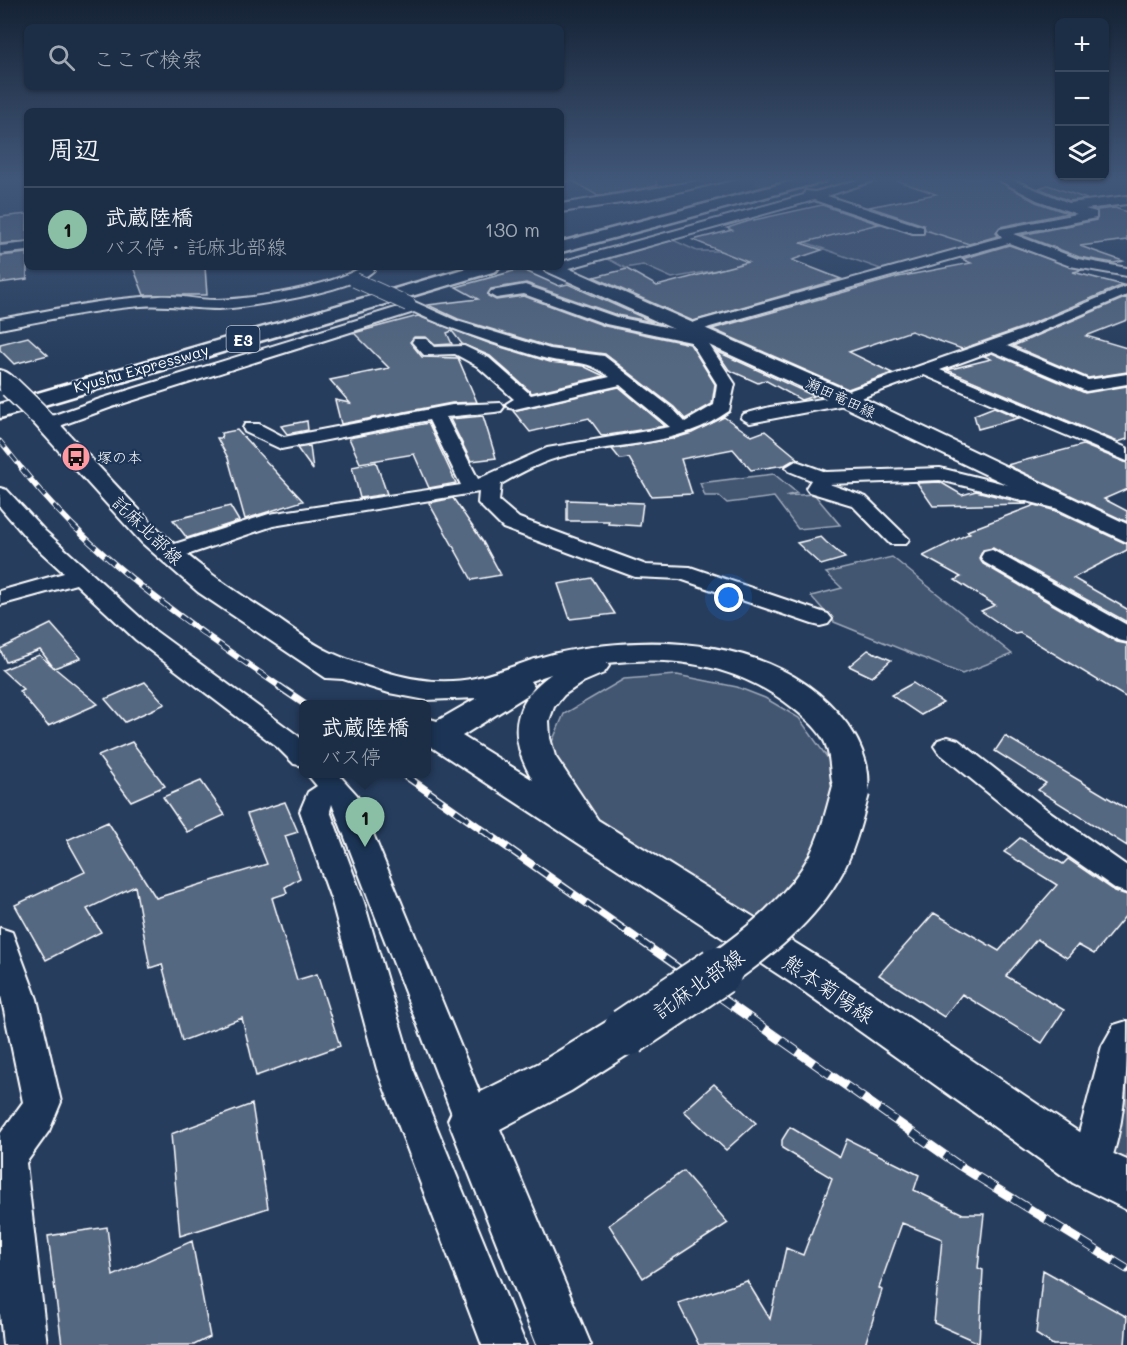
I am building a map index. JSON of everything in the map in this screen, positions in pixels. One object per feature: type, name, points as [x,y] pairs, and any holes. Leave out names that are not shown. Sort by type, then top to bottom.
[{"type":"highway","points":[[564,255],[611,241]]},
{"type":"highway","points":[[564,255],[613,241]]},
{"type":"highway","name":"Kyushu Expressway","points":[[4,387],[440,270]]},
{"type":"highway","name":"Kyushu Expressway","points":[[0,411],[481,270]]},
{"type":"main road","name":"瀬田竜田線","points":[[564,260],[695,334],[842,397],[1127,534]]},
{"type":"main road","name":"託麻北部線","points":[[4,387],[42,419],[97,480],[170,553],[208,586],[380,700]]},
{"type":"main road","name":"託麻北部線","points":[[318,659],[386,682],[429,691],[464,690],[539,667],[629,651],[694,654],[762,672],[798,694],[839,737],[847,761],[851,790],[825,866],[791,912],[733,960],[627,1032],[555,1077],[472,1120]]},
{"type":"main road","name":"託麻北部線","points":[[592,836],[543,769],[532,744],[537,708],[545,695],[563,680],[589,667],[633,656],[668,652]]},
{"type":"main road","name":"託麻北部線","points":[[432,733],[557,668],[594,656]]},
{"type":"main road","name":"熊本菊陽線","points":[[432,733],[814,976],[1090,1167],[1127,1186]]},
{"type":"main road","points":[[472,1120],[564,1345]]},
{"type":"street","points":[[564,256],[643,241]]},
{"type":"street","points":[[524,306],[496,294],[525,289],[612,321],[695,334],[1004,241]]},
{"type":"street","points":[[1015,241],[1075,263],[1127,272]]},
{"type":"street","points":[[0,250],[24,247]]},
{"type":"street","points":[[0,324],[139,302],[163,300],[189,304],[220,304],[254,301],[368,270]]},
{"type":"street","points":[[348,275],[451,324],[549,354],[598,360]]},
{"type":"street","points":[[750,418],[766,412],[806,409],[842,397],[992,345],[1127,290]]},
{"type":"street","points":[[42,419],[106,403],[411,306]]},
{"type":"street","points":[[561,319],[582,326]]},
{"type":"street","points":[[170,553],[269,520],[482,484],[528,460],[576,447],[643,440],[708,420],[725,403],[726,384],[695,334]]},
{"type":"street","points":[[552,337],[582,348],[667,413],[681,428]]},
{"type":"street","points":[[420,342],[430,352],[458,349],[483,362],[521,403],[624,379]]},
{"type":"street","points":[[992,345],[1086,386],[1127,379]]},
{"type":"street","points":[[924,369],[1127,454]]},
{"type":"street","points":[[252,428],[281,443],[435,413],[495,407]]},
{"type":"street","points":[[435,413],[482,484],[488,503],[511,523],[643,572],[682,572],[820,619]]},
{"type":"street","points":[[796,467],[823,478],[940,474],[1069,506]]},
{"type":"street","points":[[823,478],[816,488],[858,501],[898,539]]},
{"type":"street","points":[[0,494],[37,536],[145,635],[287,741],[299,753]]},
{"type":"street","points":[[992,557],[1127,635]]},
{"type":"street","points":[[0,598],[81,575]]},
{"type":"street","points":[[948,746],[1014,801],[1096,862],[1127,881]]},
{"type":"street","points":[[472,1120],[389,903],[333,785],[318,799],[315,811],[348,902],[395,1069],[504,1345]]},
{"type":"street","points":[[0,941],[20,999],[42,1102],[36,1119],[16,1142],[6,1162],[7,1253],[25,1345]]},
{"type":"street","points":[[1090,1167],[1120,1046],[1127,1036]]},
{"type":"shaded area","points":[[675,241],[697,251],[740,251],[766,261],[672,278],[643,265],[625,268],[608,259]]},
{"type":"shaded area","points":[[801,241],[988,241],[886,271]]},
{"type":"shaded area","points":[[774,474],[797,493],[785,496],[814,494],[840,525],[798,529],[774,497],[727,503],[719,496],[705,496],[700,483]]},
{"type":"shaded area","points":[[892,557],[1012,654],[962,674],[834,622],[811,596],[842,588],[826,573]]},
{"type":"shaded area","points":[[677,675],[737,687],[765,698],[799,718],[837,771],[839,789],[811,871],[757,921],[600,829],[546,756],[564,714],[624,679]]},
{"type":"shaded area","points":[[1127,1036],[1127,1183],[1090,1167],[1120,1046]]},
{"type":"building","points":[[0,241],[24,241],[24,241],[0,244]]},
{"type":"building","points":[[695,241],[810,241],[801,243],[822,250],[792,260],[841,279],[693,321],[594,277],[627,269],[657,286],[748,262]]},
{"type":"building","points":[[959,241],[981,241],[969,244]]},
{"type":"building","points":[[1036,241],[1121,241],[1080,246],[1123,261],[1114,263],[1079,257]]},
{"type":"building","points":[[1009,245],[1082,270],[1073,272],[1123,285],[1021,328],[962,349],[911,331],[849,352],[892,373],[848,389],[712,329],[898,277],[971,263],[962,259]]},
{"type":"building","points":[[24,253],[24,270],[27,270],[27,279],[0,283],[0,256]]},
{"type":"building","points":[[134,270],[205,270],[207,295],[144,295]]},
{"type":"building","points":[[523,270],[559,286],[568,284],[653,322],[617,315],[526,283],[491,289],[488,296],[496,300],[524,296],[605,326],[690,344],[715,384],[712,404],[685,419],[674,407],[605,354],[550,347],[458,319],[428,305],[478,299],[456,287]]},
{"type":"building","points":[[1127,297],[1127,320],[1086,336],[1127,348],[1127,372],[1088,378],[1013,346]]},
{"type":"building","points":[[418,316],[491,344],[550,362],[583,366],[604,376],[532,393],[490,356],[462,344],[452,331],[447,333],[452,344],[435,345],[426,337],[414,337],[410,342],[422,357],[458,358],[477,402],[452,403],[341,424],[335,400],[350,403],[330,380],[389,368],[354,333]]},
{"type":"building","points":[[28,337],[48,355],[14,364],[0,350],[0,344]]},
{"type":"building","points":[[716,351],[814,396],[801,400],[765,380],[758,383],[729,370]]},
{"type":"building","points":[[992,353],[1085,393],[1127,386],[1127,439],[1118,442],[947,370],[991,359],[984,356]]},
{"type":"building","points":[[619,387],[665,426],[602,436],[589,418],[530,432],[513,411]]},
{"type":"building","points":[[994,407],[1019,418],[978,429],[974,415]]},
{"type":"building","points":[[483,416],[496,458],[471,461],[450,419]]},
{"type":"building","points":[[724,417],[752,436],[765,431],[800,460],[795,459],[785,465],[751,470],[733,449],[681,459],[692,494],[651,496],[629,458],[620,459],[612,449],[672,439],[692,433]]},
{"type":"building","points":[[307,421],[308,430],[287,434],[281,426]]},
{"type":"building","points":[[428,423],[456,483],[429,488],[414,454],[360,463],[349,438]]},
{"type":"building","points":[[237,430],[303,501],[245,519],[228,458],[217,438],[222,438],[221,433]]},
{"type":"building","points":[[1083,445],[1127,463],[1127,489],[1104,499],[1127,511],[1127,522],[1007,465]]},
{"type":"building","points":[[310,446],[313,470],[297,448]]},
{"type":"building","points":[[376,462],[387,494],[360,498],[352,467]]},
{"type":"building","points":[[940,482],[962,495],[976,491],[1027,504],[933,506],[917,483]]},
{"type":"building","points":[[453,498],[483,542],[501,575],[472,580],[429,503]]},
{"type":"building","points":[[567,500],[643,503],[640,526],[608,524],[609,521],[567,521]]},
{"type":"building","points":[[1035,505],[1056,511],[1127,544],[1127,550],[1073,578],[1127,609],[1127,622],[993,548],[983,550],[979,558],[983,564],[1117,642],[1127,644],[1127,698],[1020,633],[1015,634],[981,611],[995,605],[955,580],[961,577],[923,556],[970,533],[967,531]]},
{"type":"building","points":[[230,506],[239,521],[187,538],[173,520]]},
{"type":"building","points":[[821,537],[845,558],[821,565],[797,543]]},
{"type":"building","points":[[592,578],[615,614],[570,619],[558,584]]},
{"type":"building","points":[[51,624],[81,658],[54,668],[40,650],[6,662],[0,649]]},
{"type":"building","points":[[868,650],[891,660],[872,677],[849,666]]},
{"type":"building","points":[[39,655],[98,704],[48,726],[19,691],[23,689],[2,670]]},
{"type":"building","points":[[145,682],[165,704],[125,722],[105,699]]},
{"type":"building","points":[[913,683],[943,703],[921,715],[891,695]]},
{"type":"building","points":[[1005,736],[1127,809],[1127,846],[1038,790],[1046,783],[995,751]]},
{"type":"building","points":[[132,742],[165,786],[131,801],[98,756]]},
{"type":"building","points":[[201,781],[225,815],[187,832],[163,797]]},
{"type":"building","points":[[285,802],[298,832],[285,836],[300,878],[285,887],[287,893],[272,898],[297,980],[317,974],[340,1046],[256,1076],[242,1018],[182,1041],[162,964],[150,968],[135,886],[87,909],[101,932],[46,960],[15,905],[85,872],[67,840],[108,822],[156,898],[267,864],[247,814]]},
{"type":"building","points":[[1020,838],[1063,864],[1068,859],[1115,891],[1127,895],[1127,914],[1094,954],[1078,945],[1067,958],[1037,939],[1006,976],[1064,1010],[1042,1043],[962,994],[944,1017],[879,975],[934,913],[999,951],[1057,885],[1004,852]]},
{"type":"building","points":[[714,1084],[756,1123],[726,1150],[684,1111]]},
{"type":"building","points":[[252,1104],[268,1208],[180,1236],[171,1134]]},
{"type":"building","points":[[790,1127],[840,1157],[847,1139],[919,1175],[914,1190],[963,1214],[984,1214],[978,1268],[983,1270],[979,1343],[934,1323],[942,1239],[902,1223],[879,1288],[882,1290],[865,1345],[699,1345],[678,1303],[747,1281],[770,1319],[786,1248],[803,1255],[832,1178],[782,1148],[782,1140]]},
{"type":"building","points":[[683,1171],[728,1223],[643,1278],[609,1225]]},
{"type":"building","points":[[107,1227],[113,1276],[192,1241],[210,1337],[194,1345],[62,1345],[48,1236]]},
{"type":"building","points":[[1043,1270],[1127,1317],[1125,1345],[1053,1345],[1036,1334]]},
{"type":"railway","points":[[0,441],[24,471]]},
{"type":"railway","points":[[22,469],[50,502],[111,561],[178,614],[282,688]]},
{"type":"railway","points":[[280,687],[299,700]]},
{"type":"railway","points":[[409,778],[686,973]]},
{"type":"railway","points":[[683,971],[960,1166],[1127,1269]]},
{"type":"place","name":"塚の本","points":[[76,457]]},
{"type":"place","name":"武蔵陸橋","points":[[365,847]]}]
